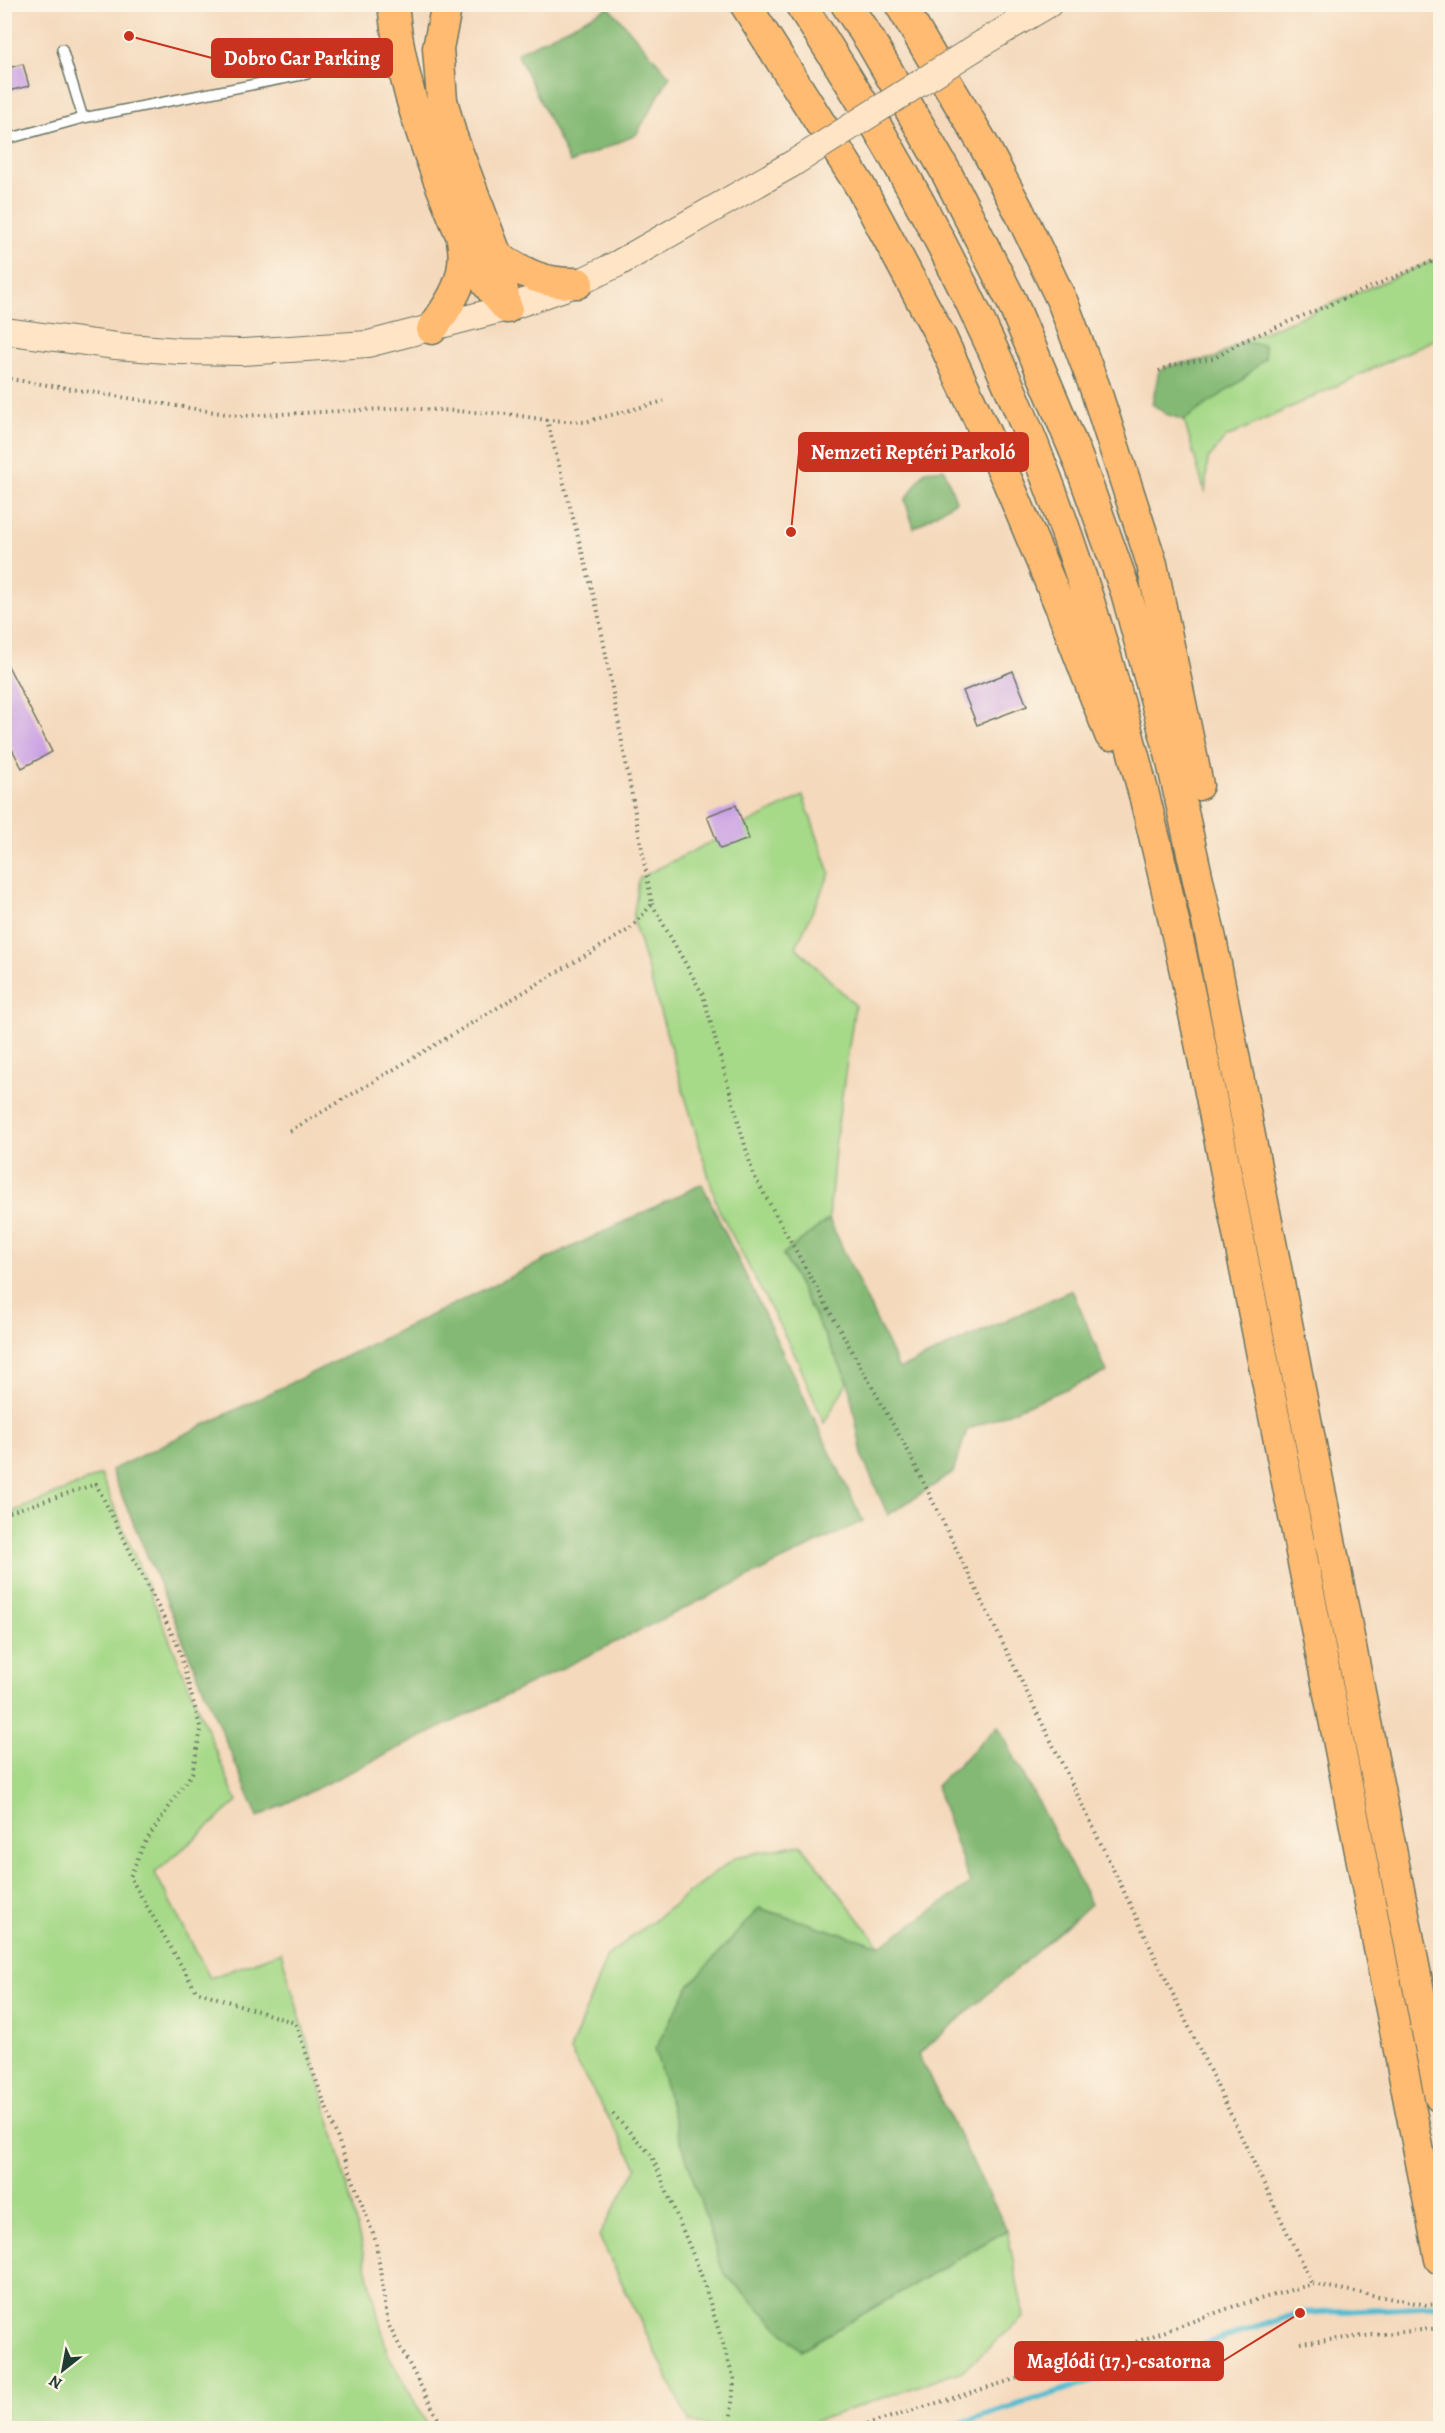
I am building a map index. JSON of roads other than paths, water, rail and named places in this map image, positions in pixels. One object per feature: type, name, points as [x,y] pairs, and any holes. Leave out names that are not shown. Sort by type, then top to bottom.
[{"type":"highway","points":[[393,4],[403,73],[415,116],[462,240],[482,278],[507,308]]},
{"type":"highway","points":[[447,4],[438,48],[442,100],[451,134],[497,256],[507,308]]},
{"type":"highway","points":[[745,4],[860,186],[941,337],[977,411],[1060,606],[1110,733],[1148,880],[1177,933]]},
{"type":"highway","points":[[800,4],[835,57],[918,199],[980,322],[1015,400],[1046,478],[1119,701],[1177,933],[1440,2259]]},
{"type":"highway","points":[[846,4],[871,42],[946,172],[1012,302],[1078,459],[1126,592],[1167,741],[1211,939],[1440,2097]]},
{"type":"highway","points":[[900,4],[976,132],[1019,211],[1063,303],[1095,388],[1152,564],[1179,687],[1217,884],[1211,939]]},
{"type":"highway","points":[[432,329],[449,306],[460,284],[465,257],[462,240]]},
{"type":"highway","points":[[497,256],[535,277],[555,284],[578,283]]},
{"type":"main road","points":[[4,331],[116,346],[179,351],[243,352],[368,344],[507,308],[578,283],[617,264],[792,164],[986,41],[1049,4]]},
{"type":"lane","points":[[62,49],[82,118]]},
{"type":"lane","points":[[4,140],[82,118],[307,74]]},
{"type":"waterway","points":[[946,2428],[1300,2313],[1440,2306]]},
{"type":"place","name":"Dobro Car Parking","points":[[129,36]]},
{"type":"place","name":"Nemzeti Reptéri Parkoló","points":[[791,532]]},
{"type":"place","name":"Maglódi (17.)-csatorna","points":[[1300,2313]]}]
